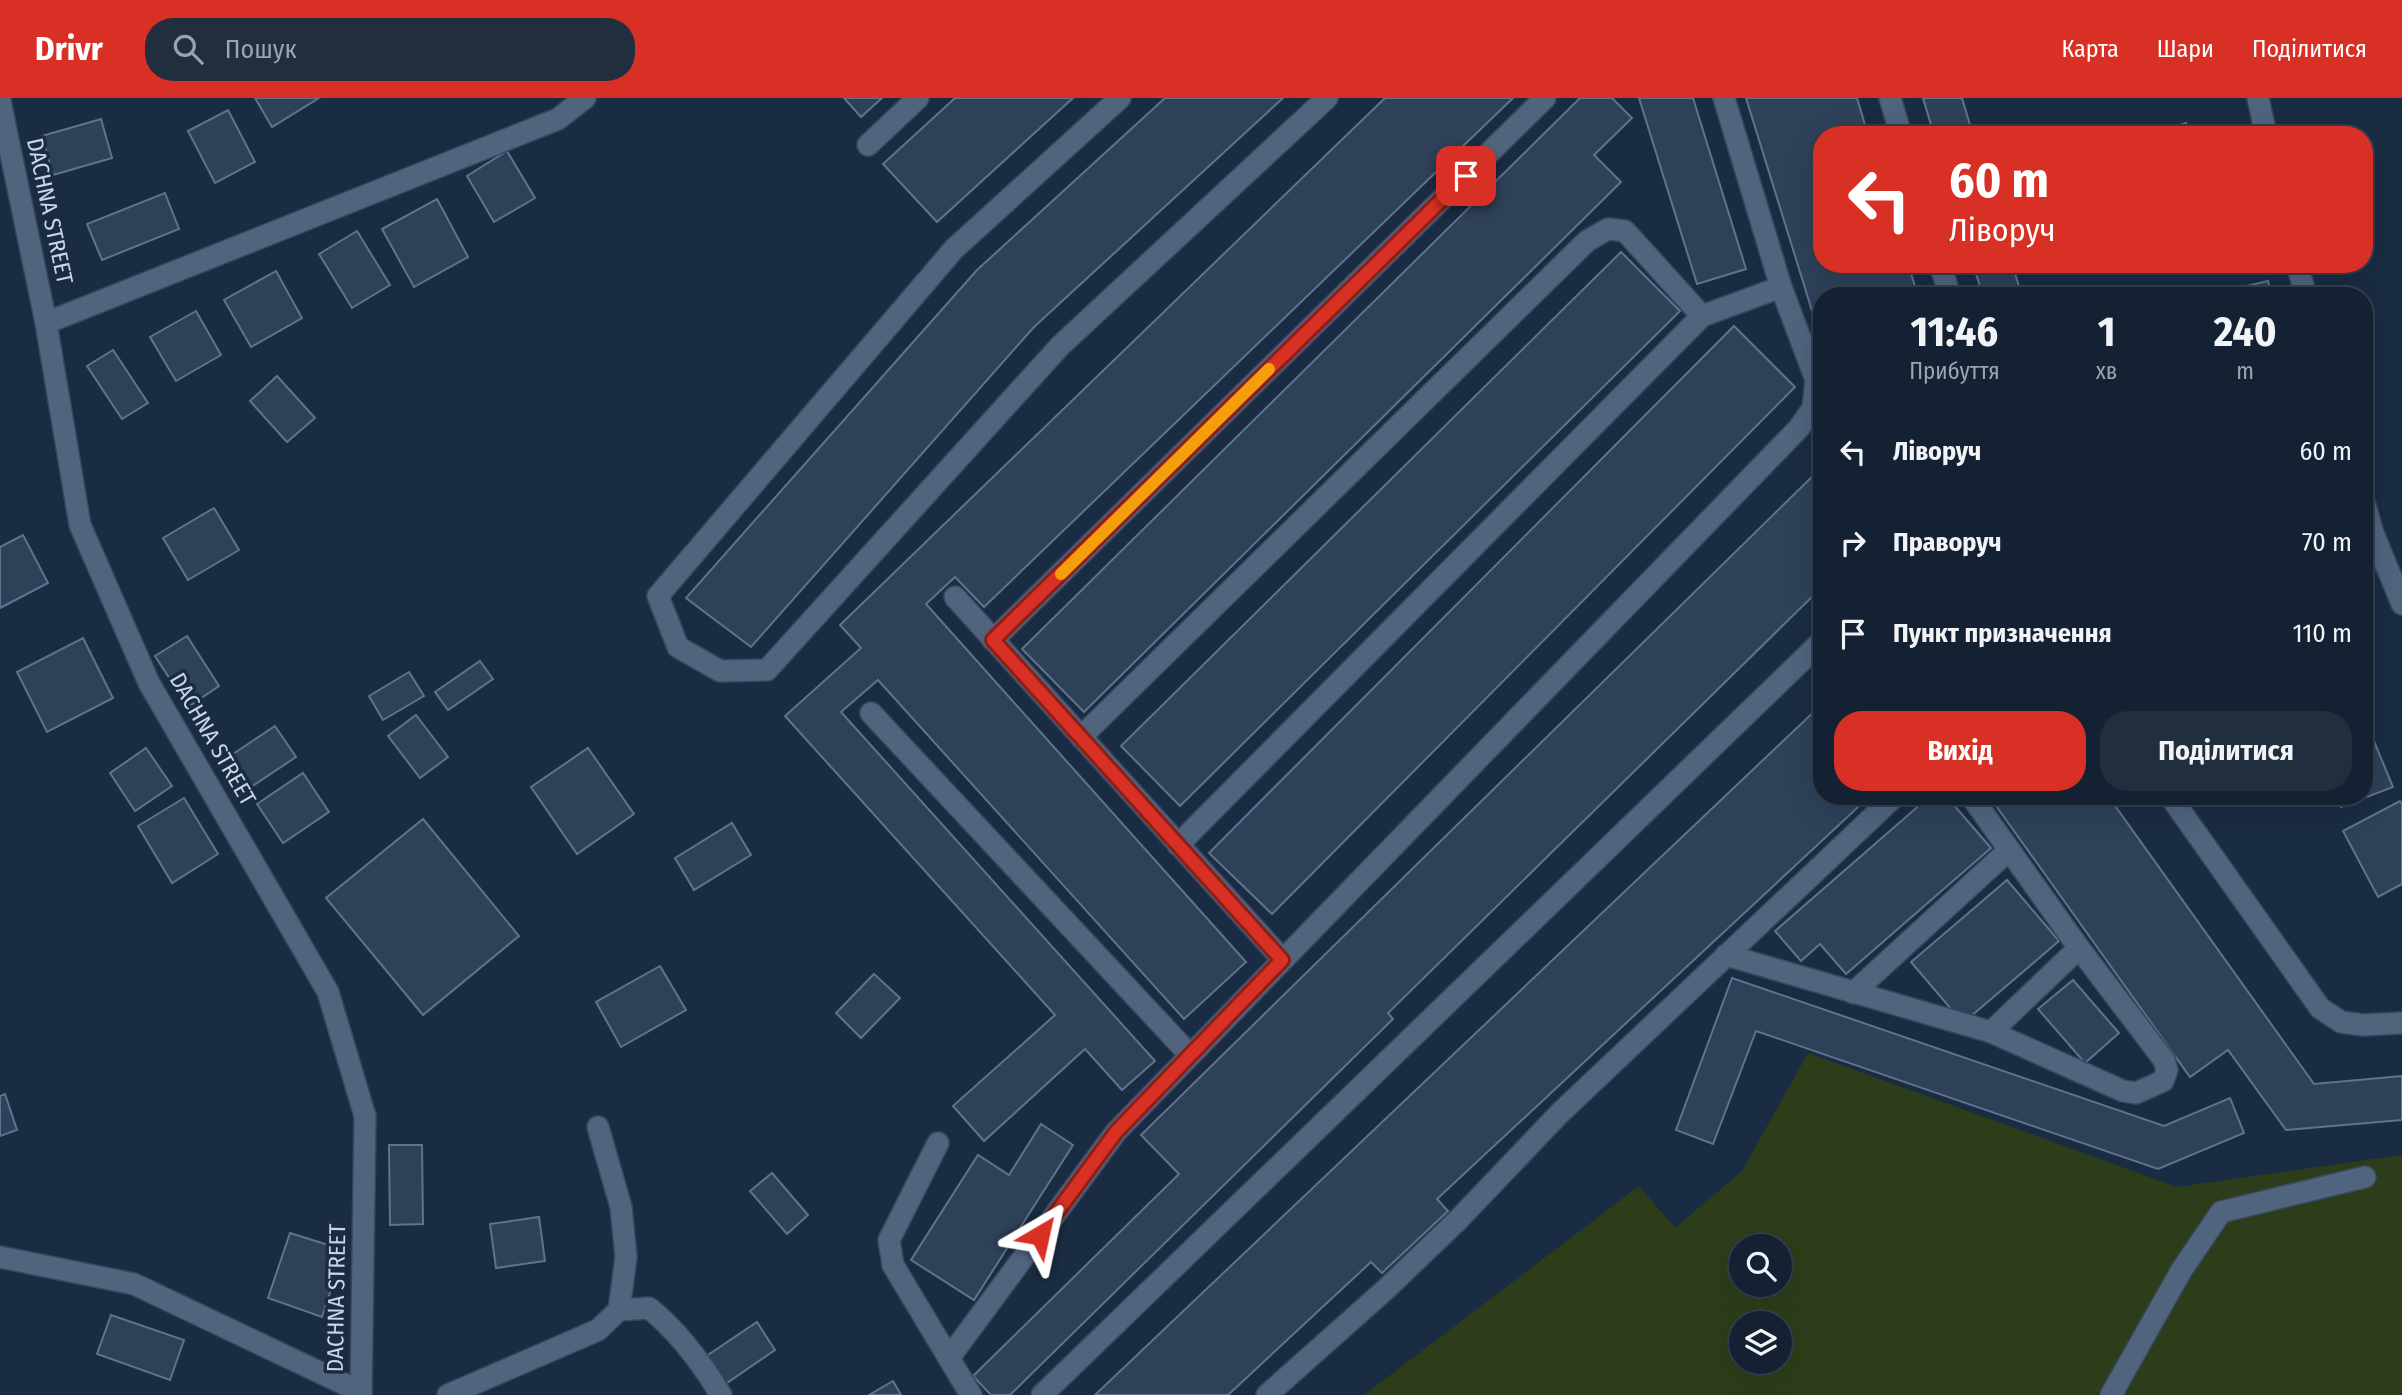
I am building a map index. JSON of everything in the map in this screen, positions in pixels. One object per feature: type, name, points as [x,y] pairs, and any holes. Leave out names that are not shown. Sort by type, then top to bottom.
[{"type":"street","points":[[46,323],[558,119],[585,98]]},
{"type":"street","points":[[867,145],[918,98]]},
{"type":"street","points":[[1120,98],[954,249],[658,596],[678,647],[720,671],[767,670],[1060,346],[1326,98]]},
{"type":"street","points":[[993,640],[1545,98]]},
{"type":"street","points":[[1724,98],[1781,287],[1813,375]]},
{"type":"street","points":[[1890,98],[1898,126]]},
{"type":"street","points":[[2258,98],[2264,126]]},
{"type":"street","name":"DACHNA STREET","points":[[0,100],[46,323],[80,525],[149,683],[328,992],[365,1116],[361,1393]]},
{"type":"street","points":[[1081,737],[1587,241],[1608,229],[1625,232],[1702,316]]},
{"type":"street","points":[[1178,845],[1702,316],[1781,287]]},
{"type":"street","points":[[949,1358],[1116,1132],[1799,428],[1813,408]]},
{"type":"street","points":[[2373,533],[2402,604]]},
{"type":"street","points":[[955,597],[1282,960]]},
{"type":"street","points":[[1042,1395],[1813,650]]},
{"type":"street","points":[[871,713],[1190,1055]]},
{"type":"street","points":[[1267,1395],[1449,1229],[1560,1112],[1885,805]]},
{"type":"street","points":[[1726,955],[1991,1032],[2123,1091],[2136,1093],[2163,1082],[2167,1070],[2164,1060],[1976,805]]},
{"type":"street","points":[[2176,805],[2320,1008],[2341,1022],[2363,1025],[2402,1023]]},
{"type":"street","points":[[1853,993],[2009,850]]},
{"type":"street","points":[[1991,1032],[2079,947]]},
{"type":"street","points":[[449,1395],[598,1330],[619,1310],[626,1257],[621,1207],[598,1127]]},
{"type":"street","points":[[938,1143],[889,1240],[893,1265],[971,1395]]},
{"type":"street","points":[[2111,1395],[2181,1271],[2221,1212],[2365,1177]]},
{"type":"street","points":[[0,1257],[134,1284],[361,1393]]},
{"type":"street","points":[[619,1310],[649,1308],[668,1323],[703,1366],[721,1395]]},
{"type":"green space","points":[[1808,1053],[2177,1187],[2402,1155],[2402,1395],[1364,1395],[1639,1186],[1675,1228],[1742,1171]]},
{"type":"building","points":[[255,98],[319,98],[272,127]]},
{"type":"building","points":[[844,98],[882,98],[861,117]]},
{"type":"building","points":[[955,98],[1073,98],[937,222],[883,164]]},
{"type":"building","points":[[1165,98],[1283,98],[1034,327],[751,647],[686,598],[977,270]]},
{"type":"building","points":[[1385,98],[1513,98],[984,607],[955,577],[926,604],[1246,962],[1184,1019],[878,680],[841,712],[1155,1061],[1122,1090],[1085,1049],[984,1141],[953,1106],[1055,1015],[785,716],[861,648],[840,625]]},
{"type":"building","points":[[1580,98],[1612,98],[1632,118],[1594,155],[1621,182],[1084,712],[1022,649]]},
{"type":"building","points":[[1639,98],[1693,98],[1746,269],[1697,284]]},
{"type":"building","points":[[1746,98],[1857,98],[1865,126],[1813,126],[1813,273],[1911,273],[1915,287],[1813,287],[1813,314]]},
{"type":"building","points":[[1923,98],[1962,98],[1970,126],[1931,126]]},
{"type":"building","points":[[228,110],[255,162],[215,183],[188,131]]},
{"type":"building","points":[[101,119],[112,158],[53,175],[42,136]]},
{"type":"building","points":[[507,151],[535,198],[494,222],[467,176]]},
{"type":"building","points":[[165,193],[179,229],[102,260],[87,224]]},
{"type":"building","points":[[437,199],[468,257],[414,287],[382,229]]},
{"type":"building","points":[[357,231],[390,285],[352,308],[319,254]]},
{"type":"building","points":[[1621,252],[1680,311],[1180,806],[1121,746]]},
{"type":"building","points":[[276,271],[302,318],[251,347],[224,300]]},
{"type":"building","points":[[1976,273],[2015,273],[2019,287],[1980,287]]},
{"type":"building","points":[[2268,281],[2270,287],[2243,287]]},
{"type":"building","points":[[196,311],[221,355],[176,381],[150,337]]},
{"type":"building","points":[[1734,326],[1795,387],[1272,914],[1209,853]]},
{"type":"building","points":[[113,350],[148,403],[122,419],[87,366]]},
{"type":"building","points":[[277,376],[315,418],[287,442],[250,401]]},
{"type":"building","points":[[1813,476],[1813,596],[1388,1013],[1393,1019],[1010,1395],[991,1395],[973,1376],[1179,1174],[1141,1135]]},
{"type":"building","points":[[214,508],[239,550],[188,580],[163,538]]},
{"type":"building","points":[[23,535],[48,583],[0,608],[0,547]]},
{"type":"building","points":[[187,636],[219,686],[188,707],[155,656]]},
{"type":"building","points":[[83,638],[113,698],[47,732],[17,672]]},
{"type":"building","points":[[480,661],[493,679],[448,710],[435,692]]},
{"type":"building","points":[[409,672],[424,696],[383,720],[369,696]]},
{"type":"building","points":[[1813,713],[1813,805],[1860,805],[1437,1199],[1448,1211],[1382,1273],[1371,1262],[1228,1395],[1095,1395]]},
{"type":"building","points":[[416,715],[448,757],[420,778],[388,736]]},
{"type":"building","points":[[275,726],[296,757],[239,795],[218,764]]},
{"type":"building","points":[[2373,739],[2393,787],[2373,795]]},
{"type":"building","points":[[146,748],[172,786],[135,811],[110,773]]},
{"type":"building","points":[[588,748],[634,814],[577,854],[531,787]]},
{"type":"building","points":[[303,773],[329,812],[283,843],[257,804]]},
{"type":"building","points":[[184,798],[218,854],[172,883],[138,826]]},
{"type":"building","points":[[2400,801],[2402,884],[2378,897],[2343,831]]},
{"type":"building","points":[[1920,805],[1954,805],[1991,848],[1846,974],[1820,944],[1801,961],[1775,931]]},
{"type":"building","points":[[1995,805],[2114,805],[2314,1084],[2402,1076],[2402,1120],[2286,1130],[2228,1050],[2190,1077]]},
{"type":"building","points":[[423,819],[519,936],[423,1015],[326,898]]},
{"type":"building","points":[[732,823],[751,855],[694,890],[675,858]]},
{"type":"building","points":[[2007,880],[2059,941],[1963,1023],[1911,962]]},
{"type":"building","points":[[660,966],[686,1010],[621,1047],[596,1002]]},
{"type":"building","points":[[874,974],[900,998],[861,1038],[836,1013]]},
{"type":"building","points":[[1732,978],[2164,1126],[2230,1098],[2244,1133],[2158,1169],[1756,1031],[1713,1144],[1676,1130]]},
{"type":"building","points":[[2073,980],[2119,1033],[2085,1063],[2038,1009]]},
{"type":"building","points":[[5,1094],[17,1130],[0,1136],[0,1096]]},
{"type":"building","points":[[1041,1124],[1073,1145],[974,1300],[911,1260],[978,1155],[1009,1175]]},
{"type":"building","points":[[389,1145],[422,1145],[423,1224],[390,1225]]},
{"type":"building","points":[[772,1173],[808,1215],[787,1234],[750,1191]]},
{"type":"building","points":[[539,1217],[545,1261],[496,1268],[490,1224]]},
{"type":"building","points":[[290,1233],[344,1250],[322,1317],[268,1298]]},
{"type":"building","points":[[111,1315],[184,1340],[170,1380],[97,1354]]},
{"type":"building","points":[[757,1322],[775,1350],[724,1385],[705,1357]]},
{"type":"building","points":[[893,1381],[901,1395],[869,1395]]},
{"type":"slow traffic","points":[[1061,574],[1269,369]]},
{"type":"route","points":[[1040,1235],[1116,1132],[1282,960],[993,640],[1466,176]]}]
